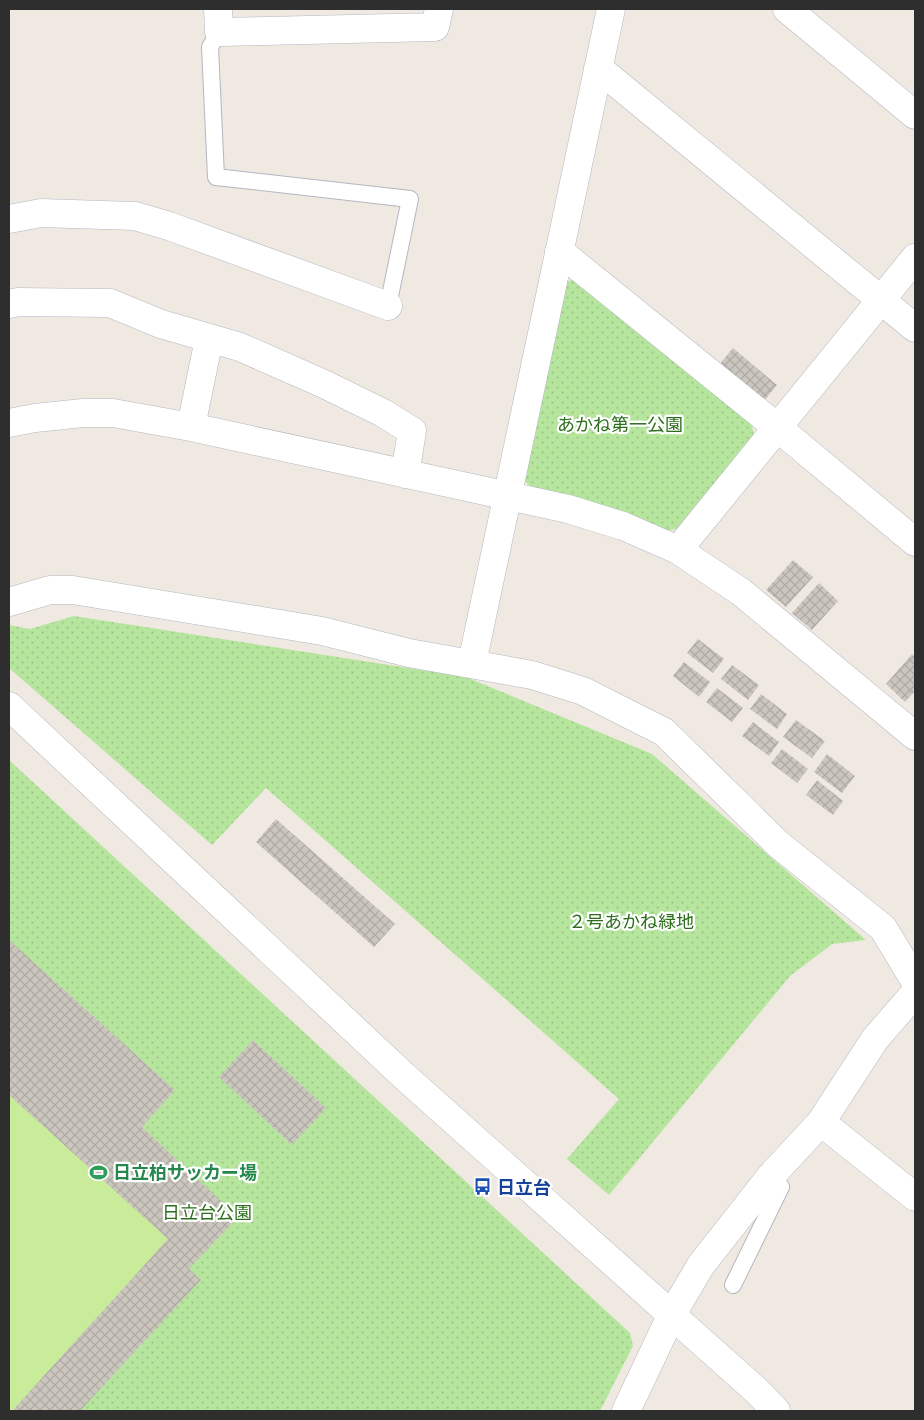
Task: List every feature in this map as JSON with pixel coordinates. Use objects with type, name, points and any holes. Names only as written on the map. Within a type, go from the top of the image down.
[{"type":"street","points":[[218,20],[435,27],[439,9]]},
{"type":"street","points":[[472,663],[611,9]]},
{"type":"street","points":[[787,9],[915,115]]},
{"type":"street","points":[[598,68],[915,328]]},
{"type":"street","points":[[9,219],[41,213],[135,216],[169,226],[388,306]]},
{"type":"street","points":[[559,251],[778,428],[915,542]]},
{"type":"street","points":[[678,550],[915,258]]},
{"type":"street","points":[[9,304],[18,302],[110,303],[161,324],[240,347],[324,384],[383,413],[412,431],[405,474]]},
{"type":"street","points":[[192,427],[209,339]]},
{"type":"street","points":[[9,423],[83,413],[113,413],[192,427],[568,509],[623,526],[678,550],[741,592],[915,736]]},
{"type":"street","points":[[9,602],[50,590],[73,590],[322,631],[410,653],[532,675],[583,691],[664,732],[778,844],[883,928],[915,981]]},
{"type":"street","points":[[9,706],[404,1076],[758,1392],[776,1411]]},
{"type":"street","points":[[626,1411],[671,1316],[701,1265],[771,1176],[821,1122],[875,1039],[915,993]]},
{"type":"street","points":[[821,1122],[915,1197]]},
{"type":"lane","points":[[218,20],[210,47],[216,177],[410,199],[388,306]]},
{"type":"lane","points":[[734,1285],[781,1187],[771,1176]]},
{"type":"green space","name":"あかね第一公園","points":[[576,279],[752,425],[754,437],[676,529],[665,531],[602,506],[530,486],[522,478],[564,282]]},
{"type":"green space","name":"２号あかね緑地","points":[[74,616],[466,677],[652,754],[866,940],[832,944],[790,976],[609,1195],[567,1159],[619,1099],[266,788],[212,845],[9,668],[9,625],[30,629]]},
{"type":"green space","name":"日立台公園","points":[[9,760],[630,1333],[633,1346],[600,1411],[9,1411]]},
{"type":"green space","name":"日立柏サッカー場","points":[[9,940],[175,1090],[142,1127],[238,1217],[189,1268],[201,1280],[80,1411],[9,1411]]},
{"type":"building","points":[[733,348],[777,385],[763,402],[719,365]]},
{"type":"building","points":[[793,560],[813,577],[786,607],[766,590]]},
{"type":"building","points":[[819,583],[838,601],[812,630],[792,613]]},
{"type":"building","points":[[698,639],[724,659],[713,673],[687,653]]},
{"type":"building","points":[[912,654],[915,657],[915,691],[905,702],[886,684]]},
{"type":"building","points":[[684,662],[710,682],[699,697],[673,676]]},
{"type":"building","points":[[732,665],[759,685],[748,700],[721,679]]},
{"type":"building","points":[[717,688],[743,708],[732,722],[706,702]]},
{"type":"building","points":[[761,694],[787,714],[777,729],[750,709]]},
{"type":"building","points":[[796,720],[825,741],[812,758],[783,737]]},
{"type":"building","points":[[753,722],[779,742],[769,756],[742,736]]},
{"type":"building","points":[[782,749],[808,769],[797,783],[771,763]]},
{"type":"building","points":[[827,754],[855,776],[842,793],[814,772]]},
{"type":"building","points":[[817,780],[843,801],[833,815],[806,795]]},
{"type":"building","points":[[276,819],[395,924],[374,947],[256,842]]},
{"type":"building","name":"日立柏サッカー場","points":[[9,940],[175,1090],[142,1127],[238,1217],[189,1269],[201,1280],[80,1411],[12,1411],[168,1239],[9,1095]]},
{"type":"building","points":[[253,1040],[326,1108],[292,1145],[219,1077]]},
{"type":"place","name":"日立柏サッカー場","points":[[99,1172]]},
{"type":"place","name":"日立台","points":[[483,1187]]}]
